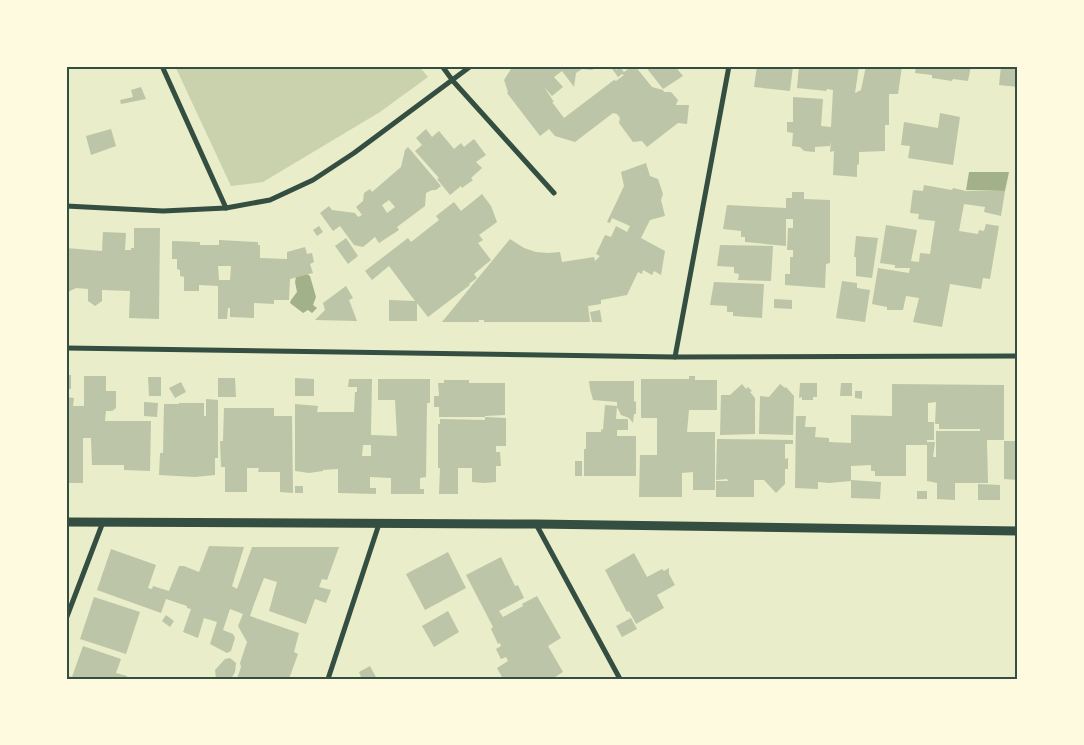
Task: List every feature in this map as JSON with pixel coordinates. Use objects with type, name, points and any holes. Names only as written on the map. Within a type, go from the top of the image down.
[{"type":"street","points":[[162,66],[226,208]]},
{"type":"street","points":[[442,66],[453,81],[554,193]]},
{"type":"street","points":[[66,206],[163,211],[226,208],[270,200],[313,180],[354,153],[471,66]]},
{"type":"street","points":[[675,357],[729,66]]},
{"type":"street","points":[[66,348],[675,357],[1018,356]]},
{"type":"street","points":[[66,522],[536,524],[1018,531]]},
{"type":"street","points":[[66,619],[103,522]]},
{"type":"street","points":[[328,679],[379,524]]},
{"type":"street","points":[[536,524],[620,679]]},
{"type":"shaded area","points":[[175,66],[419,66],[428,77],[380,112],[263,182],[231,186]]},
{"type":"shaded area","points":[[969,172],[1009,172],[1005,191],[966,190]]},
{"type":"shaded area","points":[[307,274],[310,276],[316,297],[313,305],[317,308],[312,313],[308,310],[303,313],[290,303],[297,292],[296,277]]},
{"type":"building","points":[[515,66],[598,66],[592,70],[582,69],[576,73],[574,87],[562,71],[554,77],[563,87],[552,96],[544,87],[564,118],[614,80],[616,81],[624,75],[622,74],[618,77],[610,66],[614,66],[616,70],[620,67],[624,72],[635,66],[652,87],[664,92],[671,92],[678,100],[676,105],[689,105],[687,124],[678,123],[647,147],[642,141],[633,142],[619,123],[620,118],[617,114],[613,113],[575,142],[555,136],[549,129],[540,136],[507,93],[504,80]]},
{"type":"building","points":[[645,66],[675,66],[683,76],[663,89]]},
{"type":"building","points":[[757,66],[793,66],[790,91],[754,87]]},
{"type":"building","points":[[799,66],[859,66],[855,93],[861,90],[866,66],[902,66],[898,94],[889,94],[889,125],[885,125],[885,151],[859,152],[857,177],[833,175],[834,151],[830,152],[831,141],[830,146],[815,147],[815,152],[804,151],[800,147],[792,146],[793,133],[787,132],[787,122],[793,122],[793,97],[823,99],[821,126],[831,127],[833,90],[797,88]]},
{"type":"building","points":[[916,66],[971,66],[968,81],[953,79],[952,81],[932,78],[932,75],[915,73]]},
{"type":"building","points":[[1001,66],[1018,66],[1018,87],[999,85]]},
{"type":"building","points":[[141,87],[146,99],[121,104],[120,100],[133,97],[131,90]]},
{"type":"building","points":[[940,113],[960,117],[953,165],[908,158],[910,146],[901,145],[904,122],[938,128]]},
{"type":"building","points":[[111,129],[116,146],[91,155],[86,136]]},
{"type":"building","points":[[426,129],[432,137],[439,131],[454,149],[461,143],[464,147],[474,139],[486,155],[476,162],[482,168],[471,178],[473,180],[462,188],[461,186],[450,195],[437,179],[439,178],[415,151],[422,145],[416,138]]},
{"type":"building","points":[[408,147],[441,186],[436,190],[426,193],[425,206],[397,227],[399,230],[379,243],[375,237],[363,247],[354,245],[340,226],[333,231],[320,213],[329,206],[332,210],[355,213],[358,217],[362,215],[356,207],[363,201],[364,193],[370,189],[372,192],[401,167],[405,150]],"holes":[[[389,200],[395,207],[387,213],[382,205]]]},
{"type":"building","points":[[646,163],[650,176],[658,179],[663,194],[661,200],[665,216],[650,220],[641,238],[665,251],[661,275],[654,271],[652,275],[643,270],[642,274],[638,272],[627,295],[601,300],[601,304],[588,306],[590,322],[484,322],[484,320],[479,320],[479,322],[442,322],[510,239],[524,248],[536,252],[560,252],[562,262],[594,257],[595,261],[600,256],[596,254],[605,235],[611,237],[616,226],[627,232],[630,226],[612,218],[610,223],[607,222],[624,186],[621,172]]},
{"type":"building","points":[[924,185],[952,190],[953,188],[966,191],[1005,191],[1001,216],[984,212],[985,207],[964,204],[959,231],[978,234],[979,230],[984,231],[986,224],[999,226],[990,279],[983,278],[981,289],[950,284],[942,327],[913,322],[919,298],[906,296],[903,310],[887,310],[887,307],[872,304],[878,268],[909,273],[910,268],[895,268],[895,265],[880,263],[886,225],[917,230],[911,261],[919,262],[920,253],[930,254],[935,221],[918,219],[919,214],[910,213],[913,190],[923,191]]},
{"type":"building","points":[[792,192],[804,192],[804,199],[830,200],[830,263],[826,264],[825,288],[785,285],[785,274],[790,274],[790,257],[793,257],[793,250],[787,250],[788,228],[793,228],[793,219],[786,219],[786,246],[745,242],[745,237],[741,237],[741,231],[723,229],[727,205],[786,208],[786,198],[792,198]]},
{"type":"building","points":[[482,194],[491,206],[497,222],[479,235],[483,240],[478,243],[491,260],[474,274],[477,278],[470,285],[428,317],[417,303],[417,321],[389,321],[389,300],[415,301],[389,266],[372,280],[365,271],[408,238],[411,242],[439,220],[436,216],[454,202],[461,211]]},
{"type":"building","points":[[319,226],[323,232],[317,236],[313,230]]},
{"type":"building","points":[[134,228],[160,228],[159,319],[129,318],[130,291],[102,290],[102,301],[95,306],[88,301],[88,289],[76,288],[66,293],[66,248],[102,251],[103,232],[126,233],[125,250],[131,250],[131,248],[134,248]]},
{"type":"building","points":[[856,236],[878,238],[872,278],[856,276],[856,257],[854,257]]},
{"type":"building","points":[[346,238],[358,256],[348,264],[335,246]]},
{"type":"building","points":[[219,240],[258,242],[258,245],[260,245],[260,258],[287,259],[287,252],[305,247],[307,254],[312,253],[314,262],[310,264],[313,273],[290,279],[289,300],[274,300],[274,304],[254,303],[254,318],[230,317],[230,308],[228,308],[227,319],[218,319],[218,286],[199,285],[199,291],[184,291],[184,277],[180,276],[180,270],[177,269],[177,259],[172,259],[172,241],[200,242],[200,245],[219,245]],"holes":[[[218,266],[231,266],[230,280],[219,280]]]},
{"type":"building","points":[[720,245],[773,246],[771,281],[738,280],[739,274],[734,273],[734,267],[717,266]]},
{"type":"building","points":[[842,281],[857,283],[857,288],[870,290],[865,322],[836,318]]},
{"type":"building","points":[[714,282],[764,284],[762,318],[733,316],[733,312],[727,312],[727,306],[710,305]]},
{"type":"building","points":[[346,286],[353,298],[349,300],[357,321],[315,320],[325,310],[323,303]]},
{"type":"building","points":[[774,299],[792,300],[792,309],[774,308]]},
{"type":"building","points":[[600,310],[602,322],[592,322],[590,312]]},
{"type":"building","points":[[66,375],[71,375],[71,389],[66,389]]},
{"type":"building","points":[[84,376],[106,376],[106,391],[116,391],[116,408],[112,411],[106,411],[105,421],[151,421],[150,471],[124,470],[124,465],[92,465],[91,438],[83,438],[83,483],[69,483],[69,481],[66,481],[66,397],[74,398],[73,406],[84,406]]},
{"type":"building","points":[[689,376],[695,376],[695,380],[717,380],[717,410],[689,410],[687,432],[715,432],[715,490],[693,490],[693,472],[682,473],[682,497],[639,497],[640,455],[657,455],[657,418],[641,418],[641,379],[689,379]]},
{"type":"building","points":[[148,377],[161,377],[161,396],[149,396]]},
{"type":"building","points":[[218,378],[235,378],[236,397],[218,397]]},
{"type":"building","points":[[295,378],[314,379],[314,396],[295,396]]},
{"type":"building","points":[[349,379],[372,379],[371,435],[397,436],[395,400],[378,400],[378,379],[430,379],[430,403],[427,403],[426,477],[420,478],[420,489],[424,489],[424,494],[391,494],[391,478],[370,477],[370,488],[376,488],[376,494],[338,493],[338,469],[309,473],[295,471],[295,404],[318,406],[317,412],[354,412],[357,387],[348,387]],"holes":[[[363,445],[371,445],[371,456],[362,456]]]},
{"type":"building","points":[[444,380],[469,380],[469,383],[505,383],[505,415],[439,417],[439,407],[434,407],[434,396],[439,396],[438,383],[444,383]]},
{"type":"building","points":[[589,381],[634,381],[636,414],[634,414],[633,423],[629,418],[621,415],[617,402],[593,400]]},
{"type":"building","points":[[181,382],[186,392],[175,398],[169,388]]},
{"type":"building","points":[[800,383],[817,383],[817,397],[813,397],[813,400],[802,400],[802,397],[799,398]]},
{"type":"building","points":[[841,383],[852,383],[852,396],[840,396]]},
{"type":"building","points":[[742,384],[746,389],[748,387],[752,391],[750,392],[755,398],[755,434],[720,435],[721,395],[730,395]]},
{"type":"building","points":[[780,384],[786,387],[794,396],[793,435],[759,434],[760,396],[769,397]]},
{"type":"building","points":[[892,384],[1004,385],[1004,440],[987,440],[988,483],[955,483],[955,500],[937,499],[937,483],[927,481],[927,445],[906,445],[906,476],[875,476],[875,471],[871,471],[871,465],[851,466],[851,480],[881,482],[880,499],[851,498],[851,481],[818,482],[818,489],[795,488],[796,416],[806,416],[805,427],[816,427],[815,437],[829,438],[829,442],[851,443],[851,415],[892,416]],"holes":[[[936,402],[935,424],[939,424],[939,429],[980,429],[980,431],[936,431],[936,457],[933,457],[935,442],[927,442],[927,440],[934,440],[934,422],[928,422],[928,403]]]},
{"type":"building","points":[[855,391],[862,391],[862,399],[855,398]]},
{"type":"building","points":[[206,399],[218,400],[218,458],[215,458],[215,475],[195,477],[159,475],[160,453],[163,453],[164,404],[204,403],[204,416],[206,416]]},
{"type":"building","points":[[144,402],[158,403],[157,417],[144,416]]},
{"type":"building","points":[[605,405],[617,406],[616,419],[628,419],[628,430],[617,430],[617,436],[636,436],[636,476],[584,476],[586,432],[601,432],[601,429],[603,430]]},
{"type":"building","points":[[224,408],[274,408],[274,416],[292,416],[293,493],[280,492],[280,472],[258,472],[259,468],[247,468],[247,492],[225,492],[225,467],[221,467],[220,441],[223,441]]},
{"type":"building","points":[[485,417],[506,418],[506,446],[496,446],[496,452],[500,452],[501,466],[496,466],[496,482],[472,482],[472,468],[458,468],[458,494],[439,494],[438,424],[440,424],[440,419],[485,420]]},
{"type":"building","points":[[1015,434],[1018,434],[1018,480],[1004,479],[1004,441],[1015,441]]},
{"type":"building","points":[[717,439],[793,440],[793,444],[785,444],[785,459],[788,458],[788,469],[785,469],[785,484],[776,493],[764,480],[754,480],[754,497],[716,497],[716,481],[728,481],[727,479],[716,480]]},
{"type":"building","points":[[575,461],[582,461],[582,476],[575,476]]},
{"type":"building","points":[[978,484],[1000,485],[1000,500],[978,500]]},
{"type":"building","points":[[295,486],[303,486],[303,493],[295,493]]},
{"type":"building","points":[[917,491],[927,491],[927,499],[917,499]]},
{"type":"building","points":[[209,546],[244,547],[232,586],[237,589],[252,547],[339,547],[327,580],[322,579],[319,587],[331,590],[326,603],[315,599],[306,624],[269,611],[277,582],[264,578],[254,604],[250,616],[299,633],[294,652],[298,654],[289,679],[237,679],[247,642],[238,626],[243,614],[230,609],[223,630],[233,634],[235,638],[231,651],[227,653],[210,644],[217,622],[204,618],[198,638],[183,632],[191,609],[187,608],[187,606],[166,599],[161,613],[97,590],[111,549],[156,565],[148,588],[152,589],[153,586],[169,591],[179,566],[199,572]]},
{"type":"building","points":[[448,552],[466,588],[425,610],[406,574]]},
{"type":"building","points":[[634,553],[647,577],[662,569],[664,571],[669,568],[669,574],[675,585],[657,595],[664,608],[636,624],[629,611],[627,612],[605,570]]},
{"type":"building","points":[[501,557],[515,586],[518,585],[524,598],[499,611],[503,617],[537,596],[561,638],[548,646],[563,672],[552,679],[503,679],[497,668],[508,661],[506,657],[501,659],[496,649],[501,646],[500,643],[498,644],[491,629],[493,627],[466,575]]},
{"type":"building","points":[[94,597],[140,612],[126,654],[80,639]]},
{"type":"building","points":[[448,611],[459,632],[434,647],[422,626]]},
{"type":"building","points":[[166,615],[174,621],[170,627],[162,621]]},
{"type":"building","points":[[631,618],[637,629],[622,637],[616,626]]},
{"type":"building","points":[[83,646],[121,659],[116,673],[127,676],[127,679],[66,679],[66,675],[72,677]]},
{"type":"building","points":[[230,658],[236,663],[235,672],[231,679],[216,679],[215,670],[225,659]]},
{"type":"building","points":[[370,666],[377,679],[362,679],[359,672]]}]
